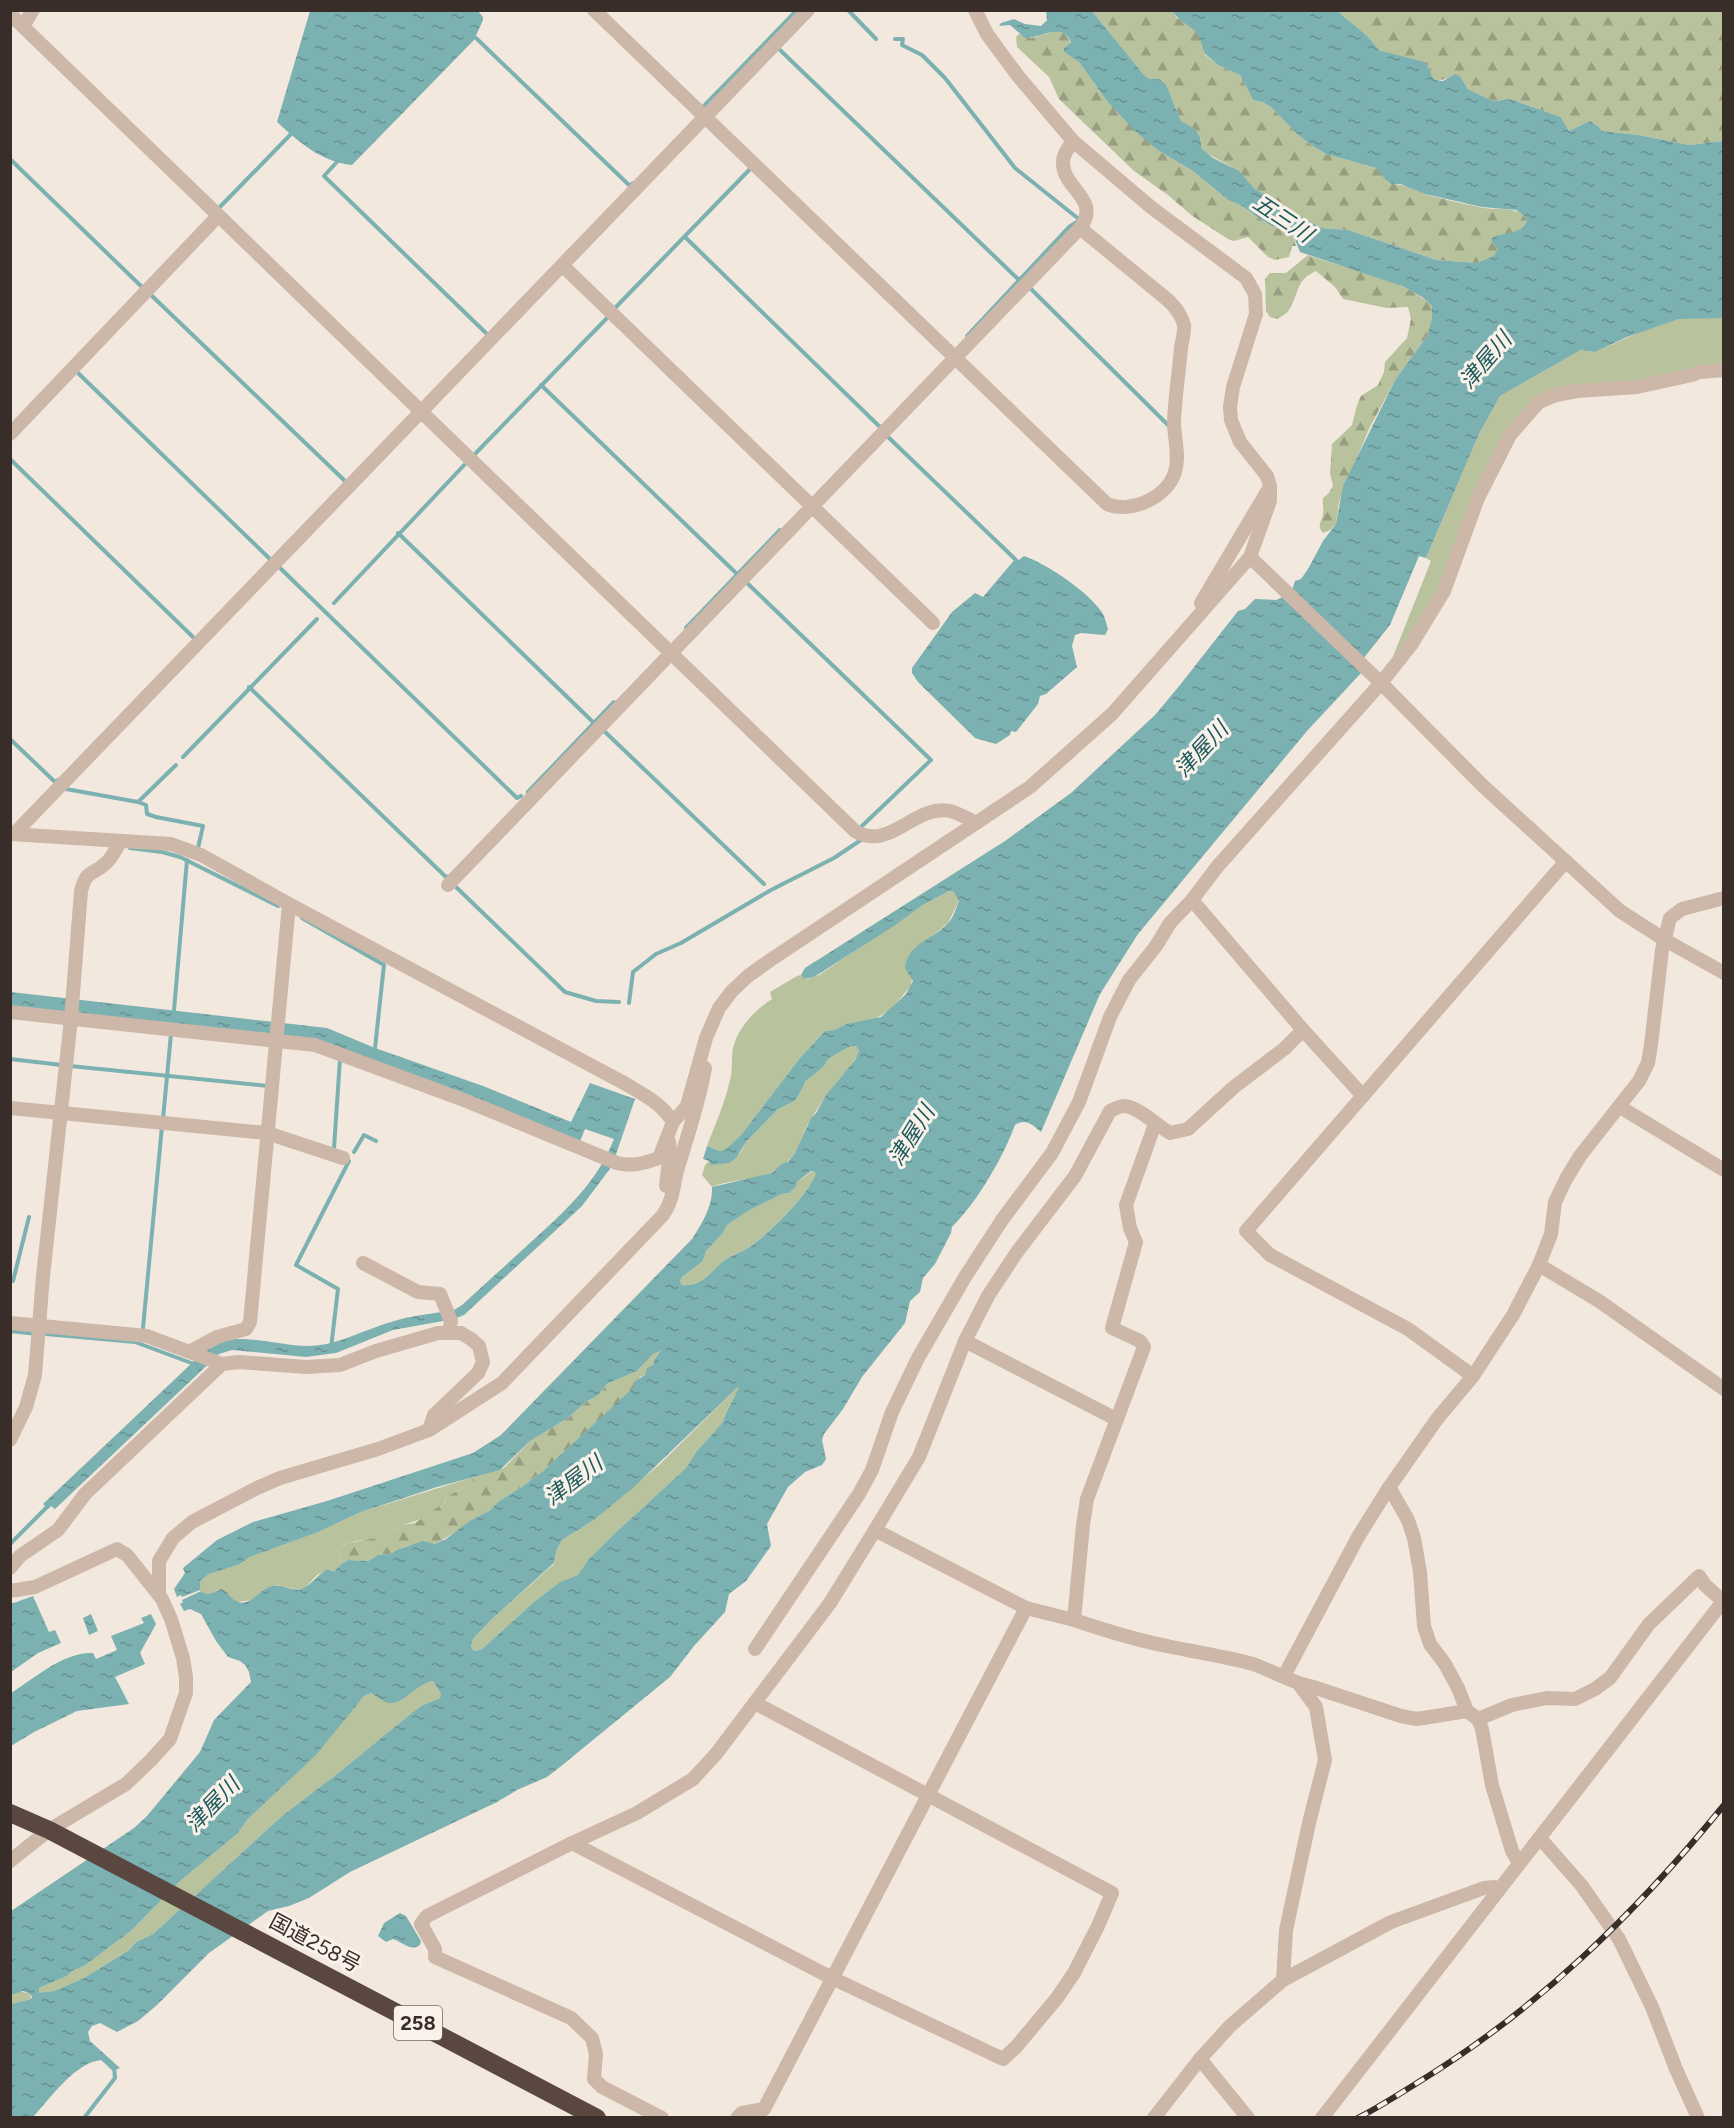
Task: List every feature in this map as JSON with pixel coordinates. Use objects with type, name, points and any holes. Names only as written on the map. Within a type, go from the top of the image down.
[{"type":"highway","name":"国道258号","points":[[10,1813],[49,1830],[286,1953],[597,2118]]},
{"type":"street","points":[[22,26],[33,10]]},
{"type":"street","points":[[594,10],[1107,504],[1124,507],[1151,500],[1160,493],[1175,473],[1177,459],[1174,422],[1184,325],[1175,307],[1169,301],[1080,228]]},
{"type":"street","points":[[12,834],[808,10]]},
{"type":"street","points":[[10,1012],[315,1045],[479,1106],[617,1163],[626,1165],[643,1163],[659,1158],[673,1122],[687,1106],[706,1038],[718,1008],[732,991],[748,976],[1030,787],[1112,714],[1152,668],[1254,561],[1270,501],[1270,486],[1267,476],[1240,442],[1231,420],[1230,407],[1233,387],[1256,314],[1255,294],[1251,285],[1240,274],[1152,208],[1073,141],[1017,76],[987,34],[975,10]]},
{"type":"street","points":[[10,14],[855,831],[862,835],[876,837],[890,834],[924,813],[950,811],[976,823]]},
{"type":"street","points":[[448,885],[1080,228],[1087,219],[1087,208],[1067,176],[1062,163],[1073,141]]},
{"type":"street","points":[[10,434],[218,216]]},
{"type":"street","points":[[563,266],[933,623]]},
{"type":"street","points":[[755,1649],[872,1470],[892,1412],[918,1358],[965,1277],[1002,1220],[1052,1153],[1079,1102],[1110,1017],[1129,980],[1156,946],[1170,923],[1192,900],[1217,867],[1412,645],[1444,591],[1478,498],[1510,435],[1539,402],[1556,395],[1576,391],[1637,387],[1701,372],[1724,370]]},
{"type":"street","points":[[1152,668],[1203,600],[1270,486]]},
{"type":"street","points":[[1254,561],[1381,683],[1482,785],[1620,911],[1665,940],[1724,973]]},
{"type":"street","points":[[12,834],[171,844],[201,855],[624,1083],[657,1104],[668,1113],[673,1122]]},
{"type":"street","points":[[10,1440],[27,1407],[35,1375],[83,882],[91,871],[106,864],[120,842]]},
{"type":"street","points":[[1473,1376],[1408,1329],[1270,1255],[1246,1231],[1566,861]]},
{"type":"street","points":[[1284,1676],[1358,1537],[1388,1489],[1437,1419],[1473,1376],[1513,1316],[1539,1265],[1551,1234],[1555,1202],[1566,1179],[1580,1156],[1639,1081],[1648,1063],[1662,950],[1670,918],[1682,909],[1724,898]]},
{"type":"street","points":[[1192,900],[1364,1096]]},
{"type":"street","points":[[196,1353],[217,1337],[246,1329],[250,1322],[289,904]]},
{"type":"street","points":[[662,2118],[602,2087],[594,2079],[596,2054],[592,2038],[571,2018],[435,1957],[435,1949],[421,1924],[427,1916],[637,1813],[693,1779],[716,1754],[830,1603],[919,1457],[965,1341],[994,1287],[1017,1252],[1075,1176],[1110,1111],[1124,1106],[1138,1110],[1170,1133],[1188,1129],[1234,1087],[1284,1049],[1304,1030]]},
{"type":"street","points":[[159,1594],[159,1561],[173,1538],[192,1522],[280,1478],[378,1449],[429,1430],[502,1383],[663,1215],[670,1204],[676,1175],[702,1087],[706,1063],[706,1038]]},
{"type":"street","points":[[1620,1107],[1724,1170]]},
{"type":"street","points":[[10,1108],[267,1133],[343,1158]]},
{"type":"street","points":[[1074,1620],[1087,1499],[1144,1347],[1140,1341],[1112,1328],[1136,1242],[1130,1228],[1126,1205],[1155,1124]]},
{"type":"street","points":[[663,1215],[670,1151],[668,1137]]},
{"type":"street","points":[[363,1263],[418,1292],[440,1294],[449,1321],[461,1334],[479,1346],[483,1362],[478,1373],[434,1415],[429,1430]]},
{"type":"street","points":[[1539,1265],[1599,1302],[1724,1389]]},
{"type":"street","points":[[10,1323],[147,1336],[218,1363],[239,1362],[306,1367],[340,1365],[376,1351],[438,1333],[449,1321]]},
{"type":"street","points":[[965,1341],[1116,1419]]},
{"type":"street","points":[[10,1568],[20,1556],[58,1530],[85,1494],[218,1363]]},
{"type":"street","points":[[1388,1489],[1408,1520],[1414,1538],[1420,1572],[1424,1626],[1430,1644],[1445,1664],[1482,1729],[1492,1785],[1512,1851],[1519,1863]]},
{"type":"street","points":[[875,1530],[1026,1608],[1155,1643],[1244,1662],[1284,1676],[1299,1684],[1417,1719],[1473,1715],[1547,1698],[1575,1699],[1610,1678],[1649,1624],[1699,1576],[1704,1585],[1723,1601],[1322,2118]]},
{"type":"street","points":[[10,1591],[35,1587],[117,1549],[127,1555],[159,1594],[171,1619],[186,1677],[186,1693],[170,1739],[151,1760],[126,1784],[49,1830],[10,1861]]},
{"type":"street","points":[[737,2118],[742,2113],[764,2109],[1026,1608]]},
{"type":"street","points":[[1283,1980],[1286,1930],[1325,1760],[1316,1707],[1299,1684]]},
{"type":"street","points":[[572,1844],[832,1978],[1003,2059],[1057,1998],[1074,1973],[1112,1893],[928,1793],[755,1703]]},
{"type":"street","points":[[1540,1838],[1582,1886],[1619,1939],[1652,2007],[1698,2118]]},
{"type":"street","points":[[1154,2118],[1200,2059],[1230,2026],[1283,1980],[1391,1922],[1485,1888],[1499,1889]]},
{"type":"street","points":[[1200,2059],[1248,2118]]},
{"type":"green space","points":[[1092,11],[1172,11],[1177,18],[1191,26],[1201,37],[1204,54],[1218,65],[1240,75],[1253,100],[1271,107],[1298,135],[1326,154],[1376,168],[1392,184],[1484,208],[1519,212],[1527,220],[1517,231],[1491,240],[1498,250],[1493,256],[1477,263],[1437,260],[1348,230],[1321,228],[1255,189],[1230,166],[1206,153],[1202,149],[1200,137],[1195,130],[1181,121],[1166,84],[1159,79],[1150,79],[1144,75]]},
{"type":"green space","points":[[1338,11],[1723,11],[1723,141],[1690,145],[1602,131],[1590,121],[1569,131],[1561,117],[1510,99],[1493,101],[1468,89],[1460,76],[1435,80],[1430,76],[1429,66],[1378,50],[1370,39]]},
{"type":"green space","points":[[1056,31],[1064,33],[1070,41],[1071,44],[1064,52],[1079,62],[1107,101],[1159,151],[1193,171],[1228,200],[1240,205],[1270,225],[1293,235],[1296,246],[1292,246],[1289,257],[1275,260],[1268,257],[1248,237],[1234,241],[1228,239],[1191,215],[1134,171],[1059,99],[1049,77],[1017,47],[1016,37],[1019,34],[1031,38]]},
{"type":"green space","points":[[1308,255],[1390,281],[1420,296],[1432,306],[1432,318],[1427,336],[1395,380],[1369,429],[1339,502],[1336,524],[1323,533],[1320,526],[1323,498],[1333,486],[1330,473],[1332,444],[1352,425],[1361,396],[1378,385],[1384,372],[1385,362],[1407,338],[1411,319],[1408,307],[1387,308],[1343,299],[1335,287],[1316,271],[1301,283],[1288,311],[1277,319],[1270,317],[1266,311],[1265,279],[1270,273],[1286,273]]},
{"type":"green space","points":[[1723,318],[1723,363],[1635,381],[1526,409],[1441,586],[1412,639],[1392,659],[1431,561],[1426,558],[1479,434],[1500,396],[1581,350],[1595,352],[1642,331],[1679,319]]},
{"type":"green space","points":[[949,891],[956,893],[959,901],[948,923],[931,937],[912,977],[911,986],[890,1010],[875,1019],[846,1024],[834,1030],[825,1031],[800,1058],[741,1135],[726,1149],[720,1151],[707,1146],[728,1089],[736,1040],[748,1020],[772,999],[770,992],[797,976],[801,975],[804,979],[808,979],[819,975],[921,906]]},
{"type":"green space","points":[[851,1046],[856,1046],[859,1051],[857,1056],[819,1106],[793,1156],[775,1171],[764,1176],[712,1187],[702,1175],[705,1165],[709,1161],[740,1153],[746,1142],[777,1110],[796,1100],[806,1081],[823,1067],[829,1058]]},
{"type":"green space","points":[[814,1170],[817,1174],[805,1193],[764,1235],[746,1249],[724,1261],[699,1282],[682,1285],[680,1281],[682,1277],[703,1261],[706,1251],[723,1233],[727,1225],[748,1211],[782,1194],[789,1193],[796,1187],[797,1182]]},
{"type":"green space","points":[[660,1350],[653,1365],[645,1375],[640,1377],[635,1387],[543,1471],[499,1501],[489,1511],[435,1544],[423,1542],[390,1554],[378,1555],[368,1561],[350,1560],[341,1564],[338,1549],[348,1543],[382,1537],[402,1525],[415,1523],[445,1502],[447,1496],[458,1491],[477,1476],[504,1468],[530,1441],[568,1418],[587,1401],[597,1396],[607,1384],[637,1371]]},
{"type":"green space","points":[[740,1387],[723,1422],[696,1452],[686,1468],[613,1535],[588,1560],[578,1575],[560,1582],[535,1601],[482,1649],[475,1651],[472,1649],[474,1638],[492,1619],[554,1564],[557,1549],[562,1540],[594,1520],[659,1465]]},
{"type":"green space","points":[[477,1476],[458,1491],[447,1496],[435,1512],[400,1526],[382,1537],[356,1541],[338,1549],[341,1564],[334,1573],[329,1569],[317,1575],[304,1589],[271,1586],[253,1600],[237,1602],[218,1590],[203,1594],[200,1590],[200,1581],[209,1574],[238,1565],[250,1557],[316,1533],[361,1512]]},
{"type":"green space","points":[[433,1681],[441,1694],[440,1698],[413,1712],[282,1816],[153,1934],[136,1942],[129,1950],[84,1978],[54,1991],[39,1994],[39,1988],[84,1966],[131,1931],[179,1882],[237,1834],[248,1819],[287,1782],[364,1696],[371,1693],[398,1701],[426,1682]]},
{"type":"green space","points":[[19,1991],[30,1994],[31,1999],[11,2004],[11,1995]]},
{"type":"water","points":[[477,10],[483,20],[474,40],[352,165],[320,155],[302,144],[277,122],[310,11]]},
{"type":"water","points":[[1046,11],[1092,11],[1144,75],[1150,79],[1159,79],[1166,84],[1181,121],[1195,129],[1200,137],[1202,149],[1213,158],[1239,171],[1255,189],[1321,228],[1348,230],[1437,260],[1477,263],[1493,256],[1498,250],[1491,240],[1493,237],[1517,231],[1527,220],[1516,210],[1482,207],[1425,194],[1400,184],[1392,184],[1376,168],[1326,154],[1298,135],[1271,107],[1253,100],[1240,75],[1218,65],[1204,53],[1199,36],[1172,11],[1338,11],[1370,39],[1378,50],[1425,62],[1435,80],[1443,81],[1455,74],[1460,76],[1468,89],[1493,101],[1510,99],[1561,117],[1569,131],[1590,121],[1602,131],[1690,145],[1723,141],[1723,318],[1679,319],[1627,337],[1595,352],[1581,350],[1500,396],[1479,434],[1426,558],[1419,556],[1390,625],[1363,659],[1362,672],[1307,731],[1138,934],[1100,994],[1041,1132],[1026,1122],[1015,1125],[988,1179],[971,1205],[952,1227],[935,1264],[923,1278],[920,1292],[910,1301],[905,1323],[862,1377],[843,1409],[824,1434],[822,1440],[826,1459],[822,1465],[805,1472],[788,1487],[767,1524],[771,1546],[746,1581],[729,1594],[725,1612],[670,1677],[547,1777],[350,1872],[309,1898],[268,1911],[209,1953],[138,2021],[117,2032],[100,2023],[92,2026],[88,2032],[90,2041],[120,2068],[113,2071],[101,2060],[91,2063],[63,2083],[33,2117],[11,2117],[11,2004],[32,1997],[23,1991],[11,1995],[11,1911],[134,1828],[147,1816],[200,1752],[214,1720],[251,1682],[245,1665],[228,1657],[201,1614],[190,1609],[184,1611],[180,1604],[182,1600],[201,1591],[209,1594],[222,1589],[241,1603],[250,1601],[265,1589],[273,1586],[302,1589],[328,1569],[334,1572],[341,1564],[349,1560],[368,1561],[378,1555],[390,1554],[423,1541],[435,1544],[446,1539],[543,1471],[634,1387],[635,1381],[645,1375],[647,1368],[653,1365],[660,1351],[653,1354],[637,1371],[607,1384],[597,1396],[587,1401],[568,1418],[530,1441],[500,1470],[437,1487],[361,1512],[316,1533],[250,1557],[238,1565],[209,1574],[200,1581],[200,1590],[177,1597],[174,1589],[185,1573],[183,1568],[217,1540],[253,1522],[327,1501],[473,1453],[501,1435],[692,1239],[709,1208],[712,1187],[772,1173],[783,1163],[788,1162],[826,1095],[855,1060],[859,1051],[856,1046],[851,1046],[829,1058],[823,1067],[806,1081],[796,1100],[777,1110],[746,1142],[736,1158],[729,1163],[711,1165],[709,1161],[703,1159],[707,1146],[720,1151],[726,1149],[741,1135],[800,1058],[825,1031],[881,1017],[906,994],[913,981],[905,968],[907,959],[916,947],[949,922],[959,901],[954,892],[949,891],[921,906],[814,977],[804,979],[801,975],[805,968],[1005,841],[1071,793],[1155,715],[1238,611],[1245,609],[1255,599],[1276,600],[1291,593],[1295,581],[1301,579],[1323,541],[1336,524],[1343,486],[1395,380],[1427,336],[1432,318],[1432,306],[1422,297],[1402,286],[1300,252],[1293,235],[1270,225],[1240,205],[1228,200],[1193,171],[1159,151],[1135,131],[1107,101],[1079,62],[1064,52],[1064,48],[1071,43],[1068,36],[1051,32],[1025,38],[1010,25],[999,26],[1001,23],[1014,19],[1025,24],[1041,26],[1047,20]],"holes":[[[811,1171],[816,1174],[805,1193],[764,1235],[746,1249],[724,1261],[699,1282],[682,1285],[680,1281],[682,1277],[703,1261],[706,1251],[723,1233],[727,1225],[748,1211],[782,1194],[789,1193],[796,1187],[797,1182]],[[739,1387],[723,1422],[696,1452],[686,1468],[613,1535],[588,1560],[578,1575],[560,1582],[535,1601],[482,1649],[475,1651],[472,1649],[474,1638],[492,1619],[554,1563],[562,1540],[594,1520],[634,1487]],[[433,1681],[441,1694],[440,1698],[413,1712],[282,1816],[153,1934],[136,1942],[129,1950],[84,1978],[54,1991],[39,1993],[39,1988],[84,1966],[131,1931],[179,1882],[237,1834],[248,1819],[315,1756],[364,1696],[371,1693],[389,1703],[395,1702]]]},
{"type":"water","points":[[1024,556],[1055,572],[1077,587],[1095,603],[1108,629],[1105,635],[1081,633],[1075,635],[1072,646],[1077,667],[1046,694],[1040,696],[1038,704],[1016,732],[1011,731],[1010,735],[996,744],[975,738],[918,682],[912,673],[912,668],[952,612],[975,593],[983,597],[1016,558],[1019,560]]},
{"type":"water","points":[[11,992],[327,1028],[375,1048],[483,1086],[571,1122],[590,1083],[635,1099],[612,1166],[582,1206],[464,1315],[454,1319],[393,1330],[336,1353],[306,1357],[232,1350],[219,1354],[55,1509],[51,1506],[48,1509],[43,1504],[211,1345],[221,1341],[245,1339],[307,1346],[318,1345],[339,1341],[381,1325],[414,1316],[454,1310],[462,1305],[578,1196],[607,1155],[614,1139],[585,1129],[579,1144],[351,1054],[11,1009]]},
{"type":"water","points":[[33,1596],[49,1632],[55,1630],[61,1643],[38,1653],[11,1672],[11,1604]]},
{"type":"water","points":[[91,1614],[98,1631],[89,1635],[83,1618]]},
{"type":"water","points":[[151,1614],[156,1624],[140,1653],[145,1664],[115,1677],[129,1704],[77,1711],[11,1746],[11,1693],[60,1661],[93,1653],[96,1659],[117,1650],[111,1636],[144,1623],[141,1618]]},
{"type":"water","points":[[400,1913],[406,1916],[421,1941],[417,1947],[410,1947],[393,1939],[386,1942],[378,1936],[384,1923]]},
{"type":"waterway","points":[[703,107],[797,10]]},
{"type":"waterway","points":[[848,10],[876,39]]},
{"type":"waterway","points":[[476,38],[630,186],[633,183]]},
{"type":"waterway","points":[[895,39],[903,39],[902,45],[922,55],[945,78],[1015,168],[1080,220],[1069,227],[967,336]]},
{"type":"waterway","points":[[780,50],[1019,280]]},
{"type":"waterway","points":[[218,209],[291,134]]},
{"type":"waterway","points":[[10,159],[143,288]]},
{"type":"waterway","points":[[336,163],[324,176],[487,334]]},
{"type":"waterway","points":[[615,308],[752,167]]},
{"type":"waterway","points":[[685,237],[881,428]]},
{"type":"waterway","points":[[1028,286],[1168,425]]},
{"type":"waterway","points":[[150,294],[345,481]]},
{"type":"waterway","points":[[473,456],[607,318]]},
{"type":"waterway","points":[[77,372],[273,562]]},
{"type":"waterway","points":[[541,385],[737,574]]},
{"type":"waterway","points":[[886,435],[1015,559]]},
{"type":"waterway","points":[[10,459],[194,638]]},
{"type":"waterway","points":[[334,603],[467,462]]},
{"type":"waterway","points":[[686,628],[780,530]]},
{"type":"waterway","points":[[398,533],[594,723]]},
{"type":"waterway","points":[[279,567],[517,798],[521,796]]},
{"type":"waterway","points":[[745,581],[931,760],[862,826]]},
{"type":"waterway","points":[[183,757],[317,619]]},
{"type":"waterway","points":[[249,687],[446,877],[451,876]]},
{"type":"waterway","points":[[528,792],[614,702]]},
{"type":"waterway","points":[[602,729],[764,884]]},
{"type":"waterway","points":[[10,739],[55,782],[58,780]]},
{"type":"waterway","points":[[138,802],[176,765]]},
{"type":"waterway","points":[[66,789],[138,802],[146,805],[147,814],[203,826],[198,848]]},
{"type":"waterway","points":[[629,1003],[633,972],[656,954],[681,943],[771,890],[834,858],[861,840]]},
{"type":"waterway","points":[[130,848],[180,857],[278,906]]},
{"type":"waterway","points":[[174,1010],[187,860]]},
{"type":"waterway","points":[[456,887],[565,992],[596,1001],[619,1002]]},
{"type":"waterway","points":[[302,918],[384,965],[375,1048]]},
{"type":"waterway","points":[[163,1119],[171,1034]]},
{"type":"waterway","points":[[10,1059],[62,1065]]},
{"type":"waterway","points":[[334,1148],[340,1059]]},
{"type":"waterway","points":[[70,1066],[268,1086]]},
{"type":"waterway","points":[[143,1328],[162,1126]]},
{"type":"waterway","points":[[354,1152],[364,1135],[376,1141]]},
{"type":"waterway","points":[[331,1348],[338,1289],[296,1265],[349,1161]]},
{"type":"waterway","points":[[10,1280],[13,1281],[29,1217]]},
{"type":"waterway","points":[[10,1331],[37,1334]]},
{"type":"waterway","points":[[46,1334],[135,1342],[194,1364]]},
{"type":"waterway","points":[[10,1544],[50,1504]]},
{"type":"waterway","points":[[84,2118],[115,2078],[114,2067]]},
{"type":"railway","points":[[1358,2118],[1461,2055],[1544,1991],[1620,1921],[1656,1884],[1724,1805]]},
{"type":"water label","name":"五三川","points":[[1283,218]]},
{"type":"water label","name":"津屋川","points":[[1485,360]]},
{"type":"water label","name":"津屋川","points":[[1201,749]]},
{"type":"water label","name":"津屋川","points":[[911,1135]]},
{"type":"water label","name":"津屋川","points":[[573,1480]]},
{"type":"water label","name":"津屋川","points":[[212,1804]]}]
